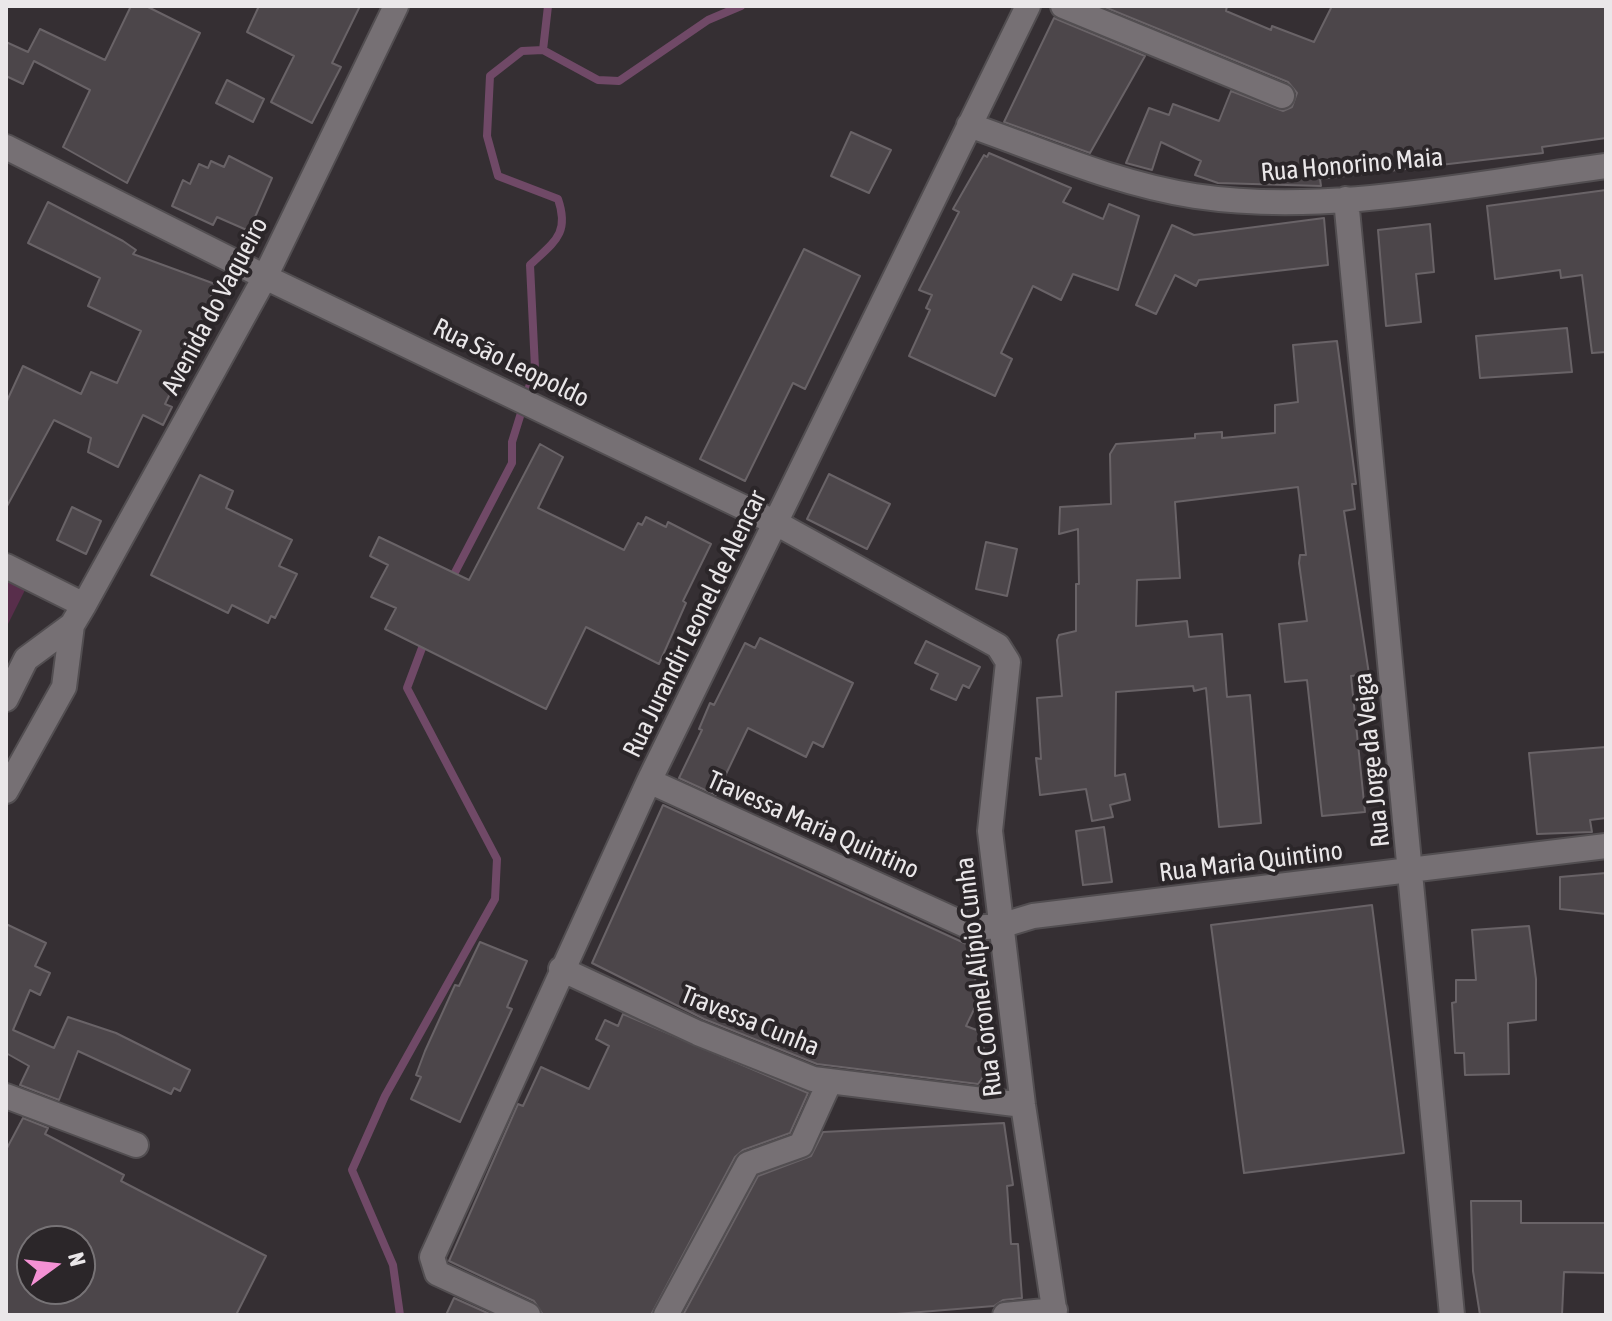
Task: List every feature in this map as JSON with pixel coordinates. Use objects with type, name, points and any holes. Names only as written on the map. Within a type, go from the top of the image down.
[{"type":"street","name":"Avenida do Vaqueiro","points":[[6,791],[64,687],[78,615],[265,277],[396,6]]},
{"type":"street","name":"Rua Jurandir Leonel de Alencar","points":[[528,1315],[437,1273],[432,1257],[649,781],[1028,6]]},
{"type":"street","points":[[1063,6],[1282,96]]},
{"type":"street","name":"Rua Honorino Maia","points":[[969,125],[1112,176],[1193,196],[1260,202],[1346,199],[1606,166]]},
{"type":"street","name":"Rua São Leopoldo","points":[[6,147],[265,277],[776,523],[986,639]]},
{"type":"street","name":"Rua Jorge da Veiga","points":[[1346,199],[1452,1315]]},
{"type":"street","points":[[6,566],[78,615]]},
{"type":"street","name":"Avenida do Vaqueiro","points":[[6,699],[26,659],[78,615]]},
{"type":"street","name":"Rua Coronel Alípio Cunha","points":[[986,639],[998,646],[1008,662],[990,831],[1023,1105],[1055,1312]]},
{"type":"street","name":"Travessa Maria Quintino","points":[[649,781],[972,928],[1000,926]]},
{"type":"street","name":"Rua Maria Quintino","points":[[1000,926],[1033,916],[1606,846]]},
{"type":"street","name":"Travessa Cunha","points":[[561,969],[698,1033],[813,1079],[1023,1105]]},
{"type":"street","points":[[666,1315],[748,1164],[801,1145],[830,1081]]},
{"type":"street","points":[[6,1096],[136,1145]]},
{"type":"street","points":[[1005,1315],[1055,1312]]},
{"type":"shaded area","points":[[6,579],[26,588],[6,628]]},
{"type":"building","points":[[131,6],[146,6],[200,33],[127,183],[63,147],[90,90],[34,61],[23,84],[6,76],[6,42],[28,52],[40,29],[105,60]]},
{"type":"building","points":[[259,6],[360,6],[332,63],[341,67],[312,123],[271,102],[294,56],[247,32]]},
{"type":"building","points":[[1102,6],[1227,6],[1226,11],[1271,30],[1272,26],[1314,42],[1332,6],[1606,6],[1606,138],[1542,147],[1543,153],[1320,179],[1321,186],[1218,183],[1195,175],[1201,161],[1161,142],[1152,170],[1126,163],[1149,108],[1169,115],[1173,104],[1219,121],[1231,91],[1283,111],[1292,107],[1297,93],[1288,82]]},
{"type":"building","points":[[1054,18],[1145,56],[1090,153],[1004,122]]},
{"type":"building","points":[[227,80],[264,99],[253,122],[216,103]]},
{"type":"building","points":[[851,132],[891,150],[869,193],[831,176]]},
{"type":"building","points":[[989,153],[1071,188],[1063,202],[1103,219],[1109,204],[1139,216],[1118,290],[1073,274],[1061,300],[1033,286],[1001,353],[1012,359],[995,396],[909,356],[930,310],[926,308],[932,295],[919,290],[959,212],[953,209],[984,155],[987,157]]},
{"type":"building","points":[[229,156],[272,178],[249,231],[217,217],[213,225],[172,206],[183,180],[190,184],[199,164],[208,168],[211,161],[224,167]]},
{"type":"building","points":[[1606,190],[1606,352],[1592,353],[1582,275],[1561,278],[1560,270],[1495,279],[1487,206]]},
{"type":"building","points":[[48,202],[123,241],[136,250],[133,254],[215,284],[186,369],[183,367],[165,404],[172,407],[163,425],[143,415],[118,467],[88,452],[91,438],[54,420],[6,508],[6,403],[23,366],[81,394],[91,372],[117,383],[141,331],[88,306],[100,278],[28,243]]},
{"type":"building","points":[[1324,218],[1328,265],[1199,280],[1196,286],[1175,275],[1156,314],[1136,305],[1172,225],[1194,235]]},
{"type":"building","points":[[1430,224],[1434,272],[1416,274],[1421,322],[1386,326],[1378,230]]},
{"type":"building","points":[[804,249],[860,276],[805,389],[793,383],[745,481],[700,459]]},
{"type":"building","points":[[1567,328],[1572,372],[1480,378],[1476,336]]},
{"type":"building","points":[[1337,341],[1356,484],[1352,484],[1355,509],[1344,511],[1369,674],[1351,676],[1365,812],[1322,816],[1307,680],[1285,682],[1279,624],[1307,621],[1299,563],[1300,555],[1306,555],[1298,487],[1175,502],[1180,578],[1137,580],[1136,626],[1187,621],[1189,637],[1222,634],[1227,697],[1250,695],[1261,823],[1219,827],[1206,688],[1194,691],[1193,686],[1116,692],[1115,776],[1125,774],[1130,800],[1110,805],[1113,817],[1092,821],[1086,789],[1040,795],[1036,758],[1041,759],[1037,698],[1062,696],[1057,640],[1059,635],[1076,631],[1078,529],[1059,534],[1060,507],[1111,504],[1110,454],[1116,444],[1195,438],[1195,434],[1222,432],[1222,438],[1275,433],[1275,405],[1298,402],[1293,345]]},
{"type":"building","points":[[540,444],[563,457],[538,508],[624,550],[638,523],[642,525],[646,517],[666,527],[668,522],[711,544],[683,601],[686,603],[659,664],[586,627],[546,709],[385,629],[396,608],[371,597],[388,565],[370,556],[379,537],[469,580]]},
{"type":"building","points":[[829,474],[890,504],[867,549],[807,519]]},
{"type":"building","points":[[200,475],[233,491],[226,508],[292,540],[279,566],[297,574],[275,618],[271,616],[268,623],[232,605],[228,613],[151,575]]},
{"type":"building","points":[[72,507],[101,521],[86,554],[57,540]]},
{"type":"building","points":[[986,542],[1017,549],[1007,596],[976,589]]},
{"type":"building","points":[[760,638],[853,683],[823,747],[813,742],[806,757],[748,728],[716,795],[679,778],[702,730],[699,729],[710,703],[714,705],[745,643],[755,648]]},
{"type":"building","points":[[926,641],[980,667],[969,688],[963,685],[956,700],[931,689],[938,674],[915,663]]},
{"type":"building","points":[[1606,747],[1606,818],[1590,820],[1592,832],[1537,834],[1529,753]]},
{"type":"building","points":[[663,805],[973,947],[977,1003],[966,1026],[982,1032],[986,1073],[978,1084],[817,1064],[704,1019],[592,963]]},
{"type":"building","points":[[1104,827],[1112,882],[1083,885],[1076,831]]},
{"type":"building","points":[[1606,873],[1606,914],[1560,909],[1560,877]]},
{"type":"building","points":[[1372,905],[1404,1153],[1244,1173],[1211,925]]},
{"type":"building","points":[[6,924],[46,943],[35,966],[50,973],[40,995],[30,990],[13,1030],[54,1048],[68,1017],[116,1033],[190,1070],[180,1091],[174,1088],[171,1094],[78,1051],[59,1100],[20,1085],[29,1066],[6,1053]]},
{"type":"building","points":[[1529,926],[1536,979],[1536,1020],[1508,1023],[1509,1074],[1465,1075],[1464,1053],[1455,1053],[1452,1003],[1456,1002],[1456,980],[1476,980],[1472,930]]},
{"type":"building","points":[[480,942],[527,961],[507,1007],[512,1009],[460,1122],[411,1099],[421,1077],[416,1075],[425,1051],[455,985],[459,986]]},
{"type":"building","points":[[623,1014],[808,1093],[790,1133],[743,1150],[735,1157],[651,1315],[543,1315],[534,1301],[449,1261],[518,1104],[523,1106],[541,1067],[589,1089],[609,1046],[596,1039],[605,1020],[618,1026]]},
{"type":"building","points":[[23,1118],[48,1128],[45,1134],[124,1175],[121,1181],[266,1256],[236,1315],[6,1315],[6,1150]]},
{"type":"building","points":[[1004,1123],[1013,1185],[1007,1186],[1011,1244],[1018,1244],[1022,1298],[1003,1300],[994,1306],[896,1314],[683,1315],[758,1176],[811,1156],[823,1132]]},
{"type":"building","points":[[1471,1201],[1521,1201],[1521,1223],[1606,1223],[1606,1273],[1564,1272],[1562,1315],[1480,1315],[1473,1271]]},
{"type":"building","points":[[454,1298],[492,1315],[446,1315]]},
{"type":"waterway","points":[[543,50],[548,6]]},
{"type":"waterway","points":[[451,580],[512,463],[512,442],[535,368],[530,265],[558,236],[562,221],[558,199],[498,176],[487,136],[490,76],[522,51],[543,50],[598,80],[619,81],[708,20],[741,6]]},
{"type":"waterway","points":[[400,1315],[393,1265],[352,1170],[385,1096],[495,899],[497,859],[407,688],[425,640]]}]
